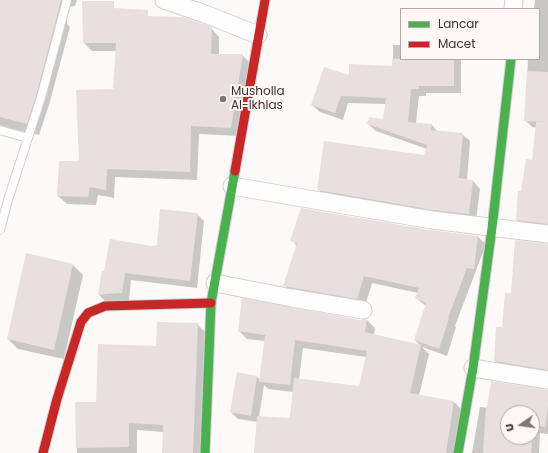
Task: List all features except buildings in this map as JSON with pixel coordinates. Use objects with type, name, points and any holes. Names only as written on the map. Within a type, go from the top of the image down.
[{"type":"street","points":[[164,0],[258,35]]},
{"type":"street","points":[[205,453],[211,303],[251,86],[258,35],[266,0]]},
{"type":"street","points":[[458,453],[473,368],[492,228],[511,60]]},
{"type":"street","points":[[232,186],[432,220],[548,234]]},
{"type":"street","points":[[214,283],[363,310]]},
{"type":"street","points":[[43,453],[81,322],[88,313],[105,306],[211,303]]},
{"type":"street","points":[[473,368],[548,380]]},
{"type":"lane","points":[[0,230],[8,200],[42,94],[67,0]]},
{"type":"lane","points":[[0,130],[28,138]]},
{"type":"traffic: fast","points":[[458,453],[473,368],[492,228],[511,60]]},
{"type":"traffic: fast","points":[[205,453],[211,303],[235,171]]},
{"type":"traffic: jam","points":[[235,171],[265,0]]},
{"type":"traffic: jam","points":[[43,453],[57,399],[81,322],[88,313],[105,306],[211,303]]},
{"type":"place","name":"Musholla Al-Ikhlas","points":[[223,99]]}]
